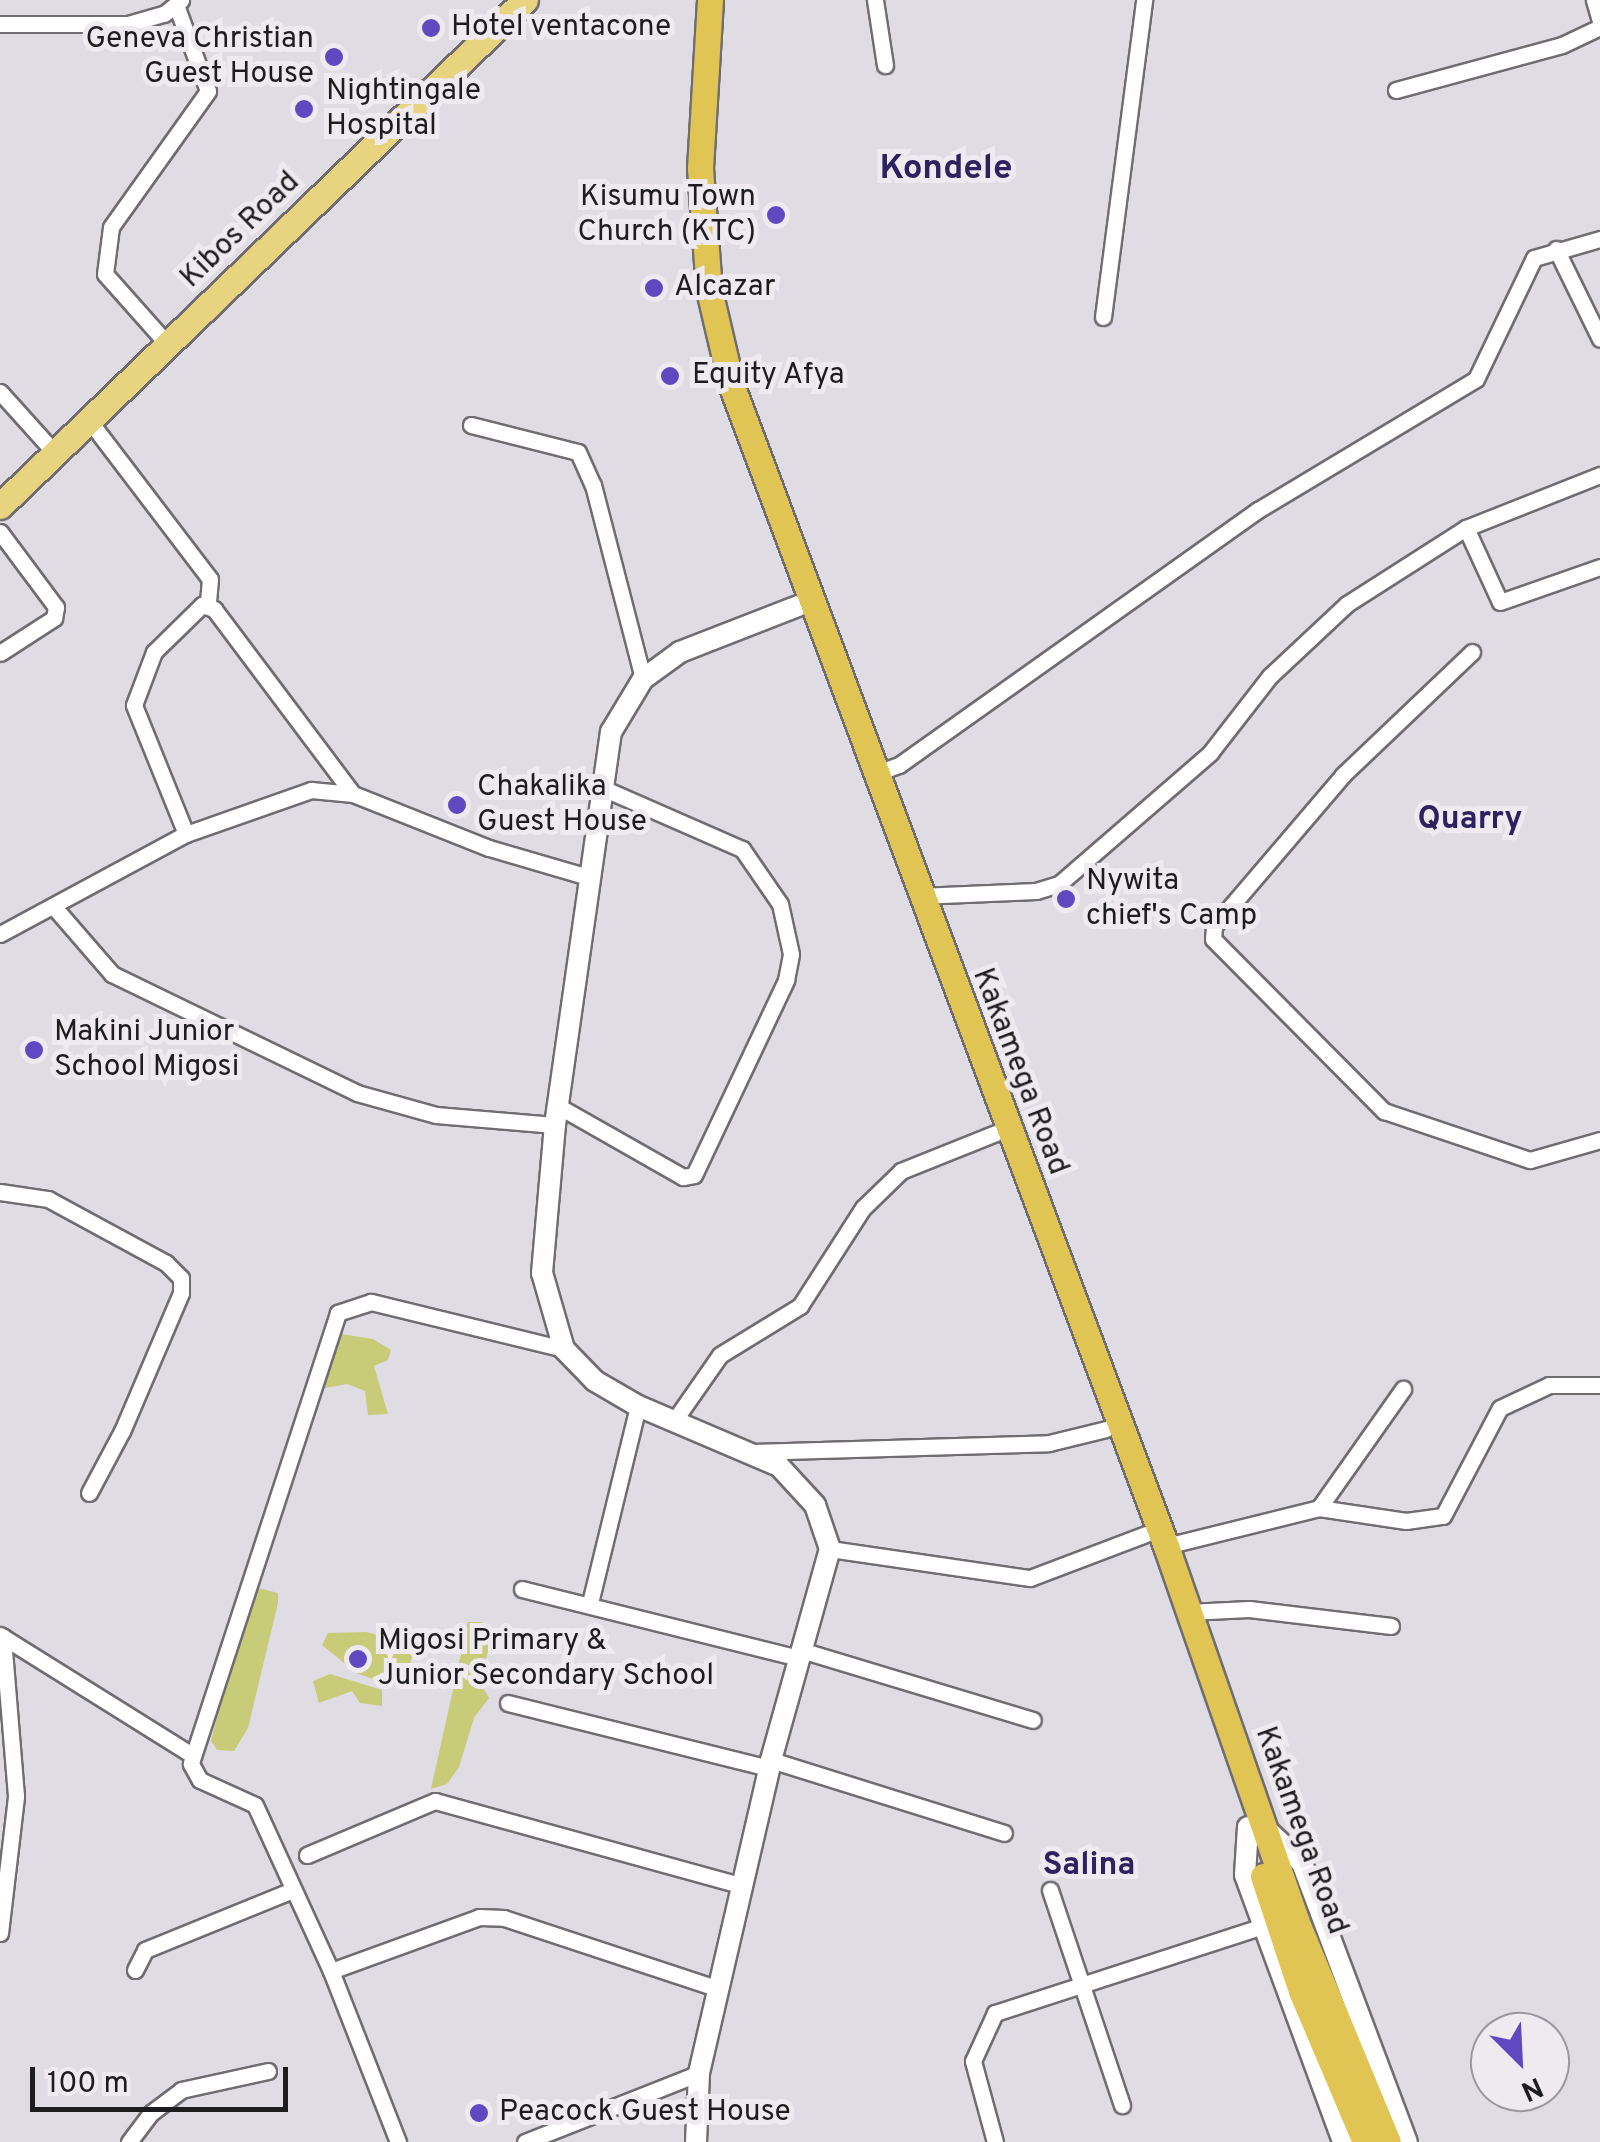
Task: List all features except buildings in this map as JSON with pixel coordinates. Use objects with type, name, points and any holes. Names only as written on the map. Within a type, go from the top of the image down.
[{"type":"highway","name":"Kakamega Road","points":[[702,0],[690,168],[702,294],[724,386],[798,606],[1106,1429],[1188,1612],[1254,1826]]},
{"type":"highway","name":"Kakamega Road","points":[[710,0],[700,168],[709,290],[724,358],[1156,1540],[1254,1826],[1356,2087],[1388,2142]]},
{"type":"highway","name":"Kakamega Road","points":[[1356,2087],[1364,2142]]},
{"type":"main road","name":"Kibos Road","points":[[0,506],[525,0]]},
{"type":"street","points":[[875,0],[885,64]]},
{"type":"street","points":[[1103,317],[1144,0]]},
{"type":"street","points":[[1396,90],[1529,56],[1600,24],[1594,0]]},
{"type":"street","points":[[0,24],[128,24],[179,2],[208,91],[111,228],[105,274],[168,346]]},
{"type":"street","points":[[874,774],[899,765],[1258,510],[1476,378],[1534,258],[1600,238]]},
{"type":"street","points":[[1556,250],[1600,339]]},
{"type":"street","points":[[0,392],[54,452]]},
{"type":"street","points":[[88,420],[210,579],[208,604],[353,794]]},
{"type":"street","points":[[471,424],[578,452],[593,485],[642,678]]},
{"type":"street","points":[[919,896],[1036,891],[1059,884],[1204,760],[1270,676],[1340,610],[1466,528],[1600,475]]},
{"type":"street","points":[[1466,528],[1500,602],[1600,567]]},
{"type":"street","points":[[0,532],[56,607],[54,618],[0,653]]},
{"type":"street","points":[[186,834],[138,726],[135,692],[154,652],[187,615],[208,604]]},
{"type":"street","points":[[696,2142],[699,2073],[771,1764],[830,1548],[801,1482],[747,1452],[638,1406],[595,1381],[564,1349],[542,1273],[556,1115],[600,787],[611,732],[642,678],[680,652],[798,606]]},
{"type":"street","points":[[1472,652],[1343,775],[1214,926],[1213,939],[1384,1110],[1530,1160],[1600,1140]]},
{"type":"street","points":[[54,906],[112,974],[357,1093],[436,1115],[556,1115],[683,1177],[694,1174],[786,980],[791,954],[780,904],[742,850],[600,787]]},
{"type":"street","points":[[0,934],[186,834],[300,792],[353,794],[489,848],[588,877]]},
{"type":"street","points":[[674,1421],[720,1355],[800,1306],[863,1208],[901,1171],[996,1133]]},
{"type":"street","points":[[0,1192],[48,1199],[166,1263],[181,1278],[181,1293],[122,1432],[88,1493]]},
{"type":"street","points":[[398,2142],[331,1970],[255,1806],[196,1776],[192,1755],[338,1313],[371,1302],[564,1349]]},
{"type":"street","points":[[830,1548],[1030,1578],[1156,1540],[1319,1508],[1406,1521],[1443,1516],[1500,1408],[1550,1385],[1600,1385]]},
{"type":"street","points":[[1319,1508],[1403,1389]]},
{"type":"street","points":[[590,1603],[638,1406]]},
{"type":"street","points":[[747,1452],[1050,1443],[1106,1429]]},
{"type":"street","points":[[522,1588],[800,1654],[1033,1720]]},
{"type":"street","points":[[1188,1612],[1239,1608],[1391,1626]]},
{"type":"street","points":[[1,1636],[192,1755]]},
{"type":"street","points":[[0,1933],[16,1796],[1,1636]]},
{"type":"street","points":[[508,1703],[771,1764],[1004,1834]]},
{"type":"street","points":[[306,1855],[435,1801],[742,1885]]},
{"type":"street","points":[[1343,2142],[1245,1875],[1254,1826],[1302,1862],[1407,2142]]},
{"type":"street","points":[[134,1970],[145,1950],[293,1890]]},
{"type":"street","points":[[1050,1890],[1122,2104]]},
{"type":"street","points":[[331,1970],[479,1917],[504,1918],[718,1989]]},
{"type":"street","points":[[995,2142],[973,2061],[986,2023],[995,2013],[1262,1926]]},
{"type":"street","points":[[129,2142],[150,2113],[181,2090],[268,2072]]},
{"type":"street","points":[[525,2142],[699,2073]]},
{"type":"green space","points":[[341,1334],[373,1339],[391,1350],[388,1360],[374,1366],[388,1414],[368,1415],[365,1391],[347,1384],[320,1389]]},
{"type":"green space","points":[[250,1586],[278,1593],[278,1603],[248,1728],[234,1751],[217,1750],[211,1741]]},
{"type":"green space","points":[[468,1622],[482,1622],[492,1636],[480,1682],[489,1698],[474,1718],[459,1767],[447,1784],[431,1789]]},
{"type":"green space","points":[[366,1632],[401,1641],[413,1654],[402,1689],[356,1673],[322,1645],[328,1633]]},
{"type":"green space","points":[[330,1674],[382,1690],[382,1706],[360,1703],[352,1691],[319,1703],[313,1681]]},
{"type":"place","name":"Hotel ventacone","points":[[431,28]]},
{"type":"place","name":"Geneva Christian Guest House","points":[[334,57]]},
{"type":"place","name":"Nightingale Hospital","points":[[304,109]]},
{"type":"place","name":"Kisumu Town Church (KTC)","points":[[776,215]]},
{"type":"place","name":"Alcazar","points":[[654,288]]},
{"type":"place","name":"Equity Afya","points":[[670,376]]},
{"type":"place","name":"Chakalika Guest House","points":[[457,805]]},
{"type":"place","name":"Nywita chief's Camp","points":[[1066,899]]},
{"type":"place","name":"Makini Junior School Migosi","points":[[34,1050]]},
{"type":"place","name":"Migosi Primary & Junior Secondary School","points":[[358,1659]]},
{"type":"place","name":"Peacock Guest House","points":[[479,2113]]},
{"type":"district","name":"Kondele","points":[[946,169]]},
{"type":"district","name":"Quarry","points":[[1470,820]]},
{"type":"district","name":"Salina","points":[[1089,1866]]}]
